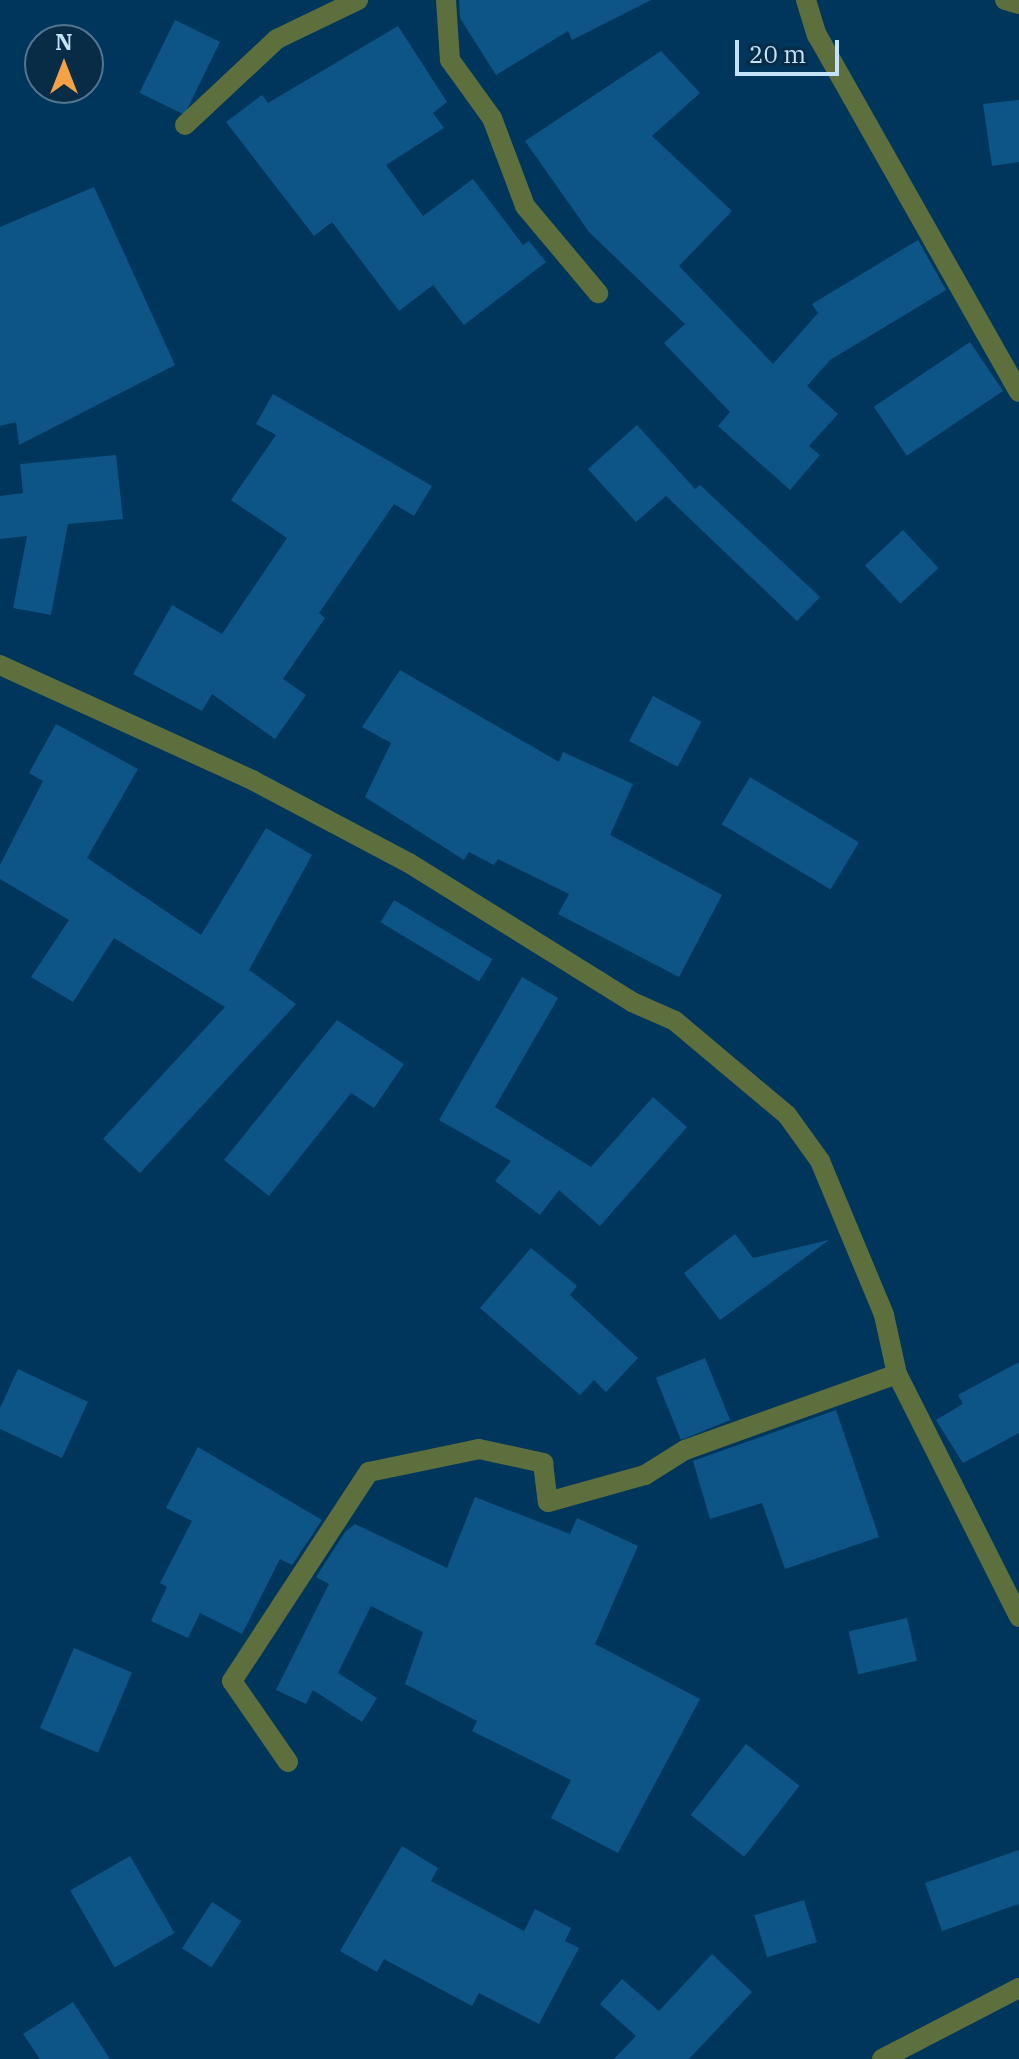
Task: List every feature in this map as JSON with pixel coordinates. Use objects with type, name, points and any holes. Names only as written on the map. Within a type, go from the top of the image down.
[{"type":"street","points":[[185,125],[277,39],[358,0]]},
{"type":"street","points":[[446,0],[450,60],[492,118],[525,206],[598,293]]},
{"type":"street","points":[[806,0],[824,49],[1019,392]]},
{"type":"street","points":[[1005,0],[1019,4]]},
{"type":"street","points":[[0,665],[254,781],[409,863],[726,1058],[787,1115],[820,1161],[884,1315],[897,1374],[1019,1617]]},
{"type":"street","points":[[288,1762],[232,1681],[369,1472],[479,1449],[543,1463],[548,1502],[645,1475],[685,1450],[897,1374]]},
{"type":"street","points":[[882,2059],[1019,1988]]},
{"type":"building","points":[[459,0],[651,0],[572,40],[568,31],[496,75],[460,18]]},
{"type":"building","points":[[175,20],[220,42],[184,115],[139,93]]},
{"type":"building","points":[[398,26],[447,102],[433,113],[444,128],[386,165],[423,216],[473,179],[523,245],[529,241],[546,262],[464,325],[433,285],[399,311],[332,222],[314,236],[226,122],[262,95],[268,103]]},
{"type":"building","points":[[661,51],[700,93],[652,136],[732,211],[679,266],[773,364],[818,313],[812,304],[918,240],[946,290],[830,360],[807,386],[838,414],[809,446],[820,455],[790,490],[718,426],[730,412],[664,343],[685,324],[589,232],[525,141]]},
{"type":"building","points":[[1019,100],[1019,162],[992,166],[983,104]]},
{"type":"building","points":[[94,187],[175,365],[19,445],[16,422],[0,426],[0,227]]},
{"type":"building","points":[[970,342],[1003,391],[907,456],[874,407]]},
{"type":"building","points":[[273,394],[432,486],[414,516],[394,504],[319,613],[325,618],[283,679],[306,695],[275,739],[212,694],[202,711],[133,674],[172,605],[222,634],[287,538],[231,500],[276,435],[256,424]]},
{"type":"building","points":[[637,425],[695,489],[700,485],[820,597],[797,621],[666,496],[636,522],[588,469]]},
{"type":"building","points":[[116,455],[123,519],[68,524],[51,615],[13,608],[27,536],[0,539],[0,496],[23,493],[20,464]]},
{"type":"building","points":[[903,530],[938,568],[900,603],[865,565]]},
{"type":"building","points":[[400,670],[559,762],[563,752],[633,784],[610,835],[722,895],[679,977],[558,914],[569,894],[498,859],[494,865],[469,852],[464,860],[365,797],[391,743],[362,727]]},
{"type":"building","points":[[653,696],[702,722],[678,767],[629,741]]},
{"type":"building","points":[[56,724],[138,769],[87,858],[201,935],[266,828],[312,855],[249,970],[296,1004],[140,1173],[103,1139],[225,1007],[114,938],[73,1002],[31,977],[69,920],[0,879],[0,865],[43,781],[29,773]]},
{"type":"building","points":[[750,777],[859,842],[831,890],[722,824]]},
{"type":"building","points":[[394,900],[493,959],[479,982],[381,922]]},
{"type":"building","points":[[522,977],[558,998],[495,1107],[591,1167],[653,1097],[687,1127],[600,1226],[559,1190],[540,1215],[495,1181],[511,1161],[439,1120]]},
{"type":"building","points":[[337,1020],[404,1064],[374,1108],[351,1093],[269,1196],[224,1160]]},
{"type":"building","points":[[735,1234],[753,1258],[829,1240],[720,1320],[684,1273]]},
{"type":"building","points":[[531,1248],[577,1286],[570,1295],[638,1358],[606,1392],[594,1380],[580,1395],[480,1308]]},
{"type":"building","points":[[705,1358],[730,1420],[681,1440],[656,1378]]},
{"type":"building","points":[[1019,1362],[1019,1433],[963,1463],[936,1420],[963,1404],[958,1395]]},
{"type":"building","points":[[18,1369],[88,1402],[62,1458],[0,1429],[0,1408]]},
{"type":"building","points":[[836,1410],[879,1537],[785,1569],[762,1503],[710,1519],[693,1461]]},
{"type":"building","points":[[198,1447],[322,1520],[292,1565],[280,1559],[242,1634],[200,1613],[188,1638],[151,1621],[167,1587],[160,1583],[192,1521],[166,1508]]},
{"type":"building","points":[[475,1497],[570,1534],[577,1518],[638,1546],[595,1644],[700,1699],[618,1853],[551,1818],[571,1780],[472,1731],[477,1721],[405,1684],[423,1632],[371,1606],[338,1673],[377,1698],[362,1722],[313,1690],[306,1704],[276,1690],[329,1584],[316,1577],[345,1532],[355,1524],[447,1568]]},
{"type":"building","points":[[907,1618],[917,1661],[858,1674],[849,1631]]},
{"type":"building","points":[[74,1648],[132,1673],[98,1753],[40,1728]]},
{"type":"building","points":[[746,1744],[800,1786],[744,1857],[691,1815]]},
{"type":"building","points":[[402,1846],[438,1868],[431,1881],[524,1931],[535,1909],[571,1928],[565,1941],[579,1948],[539,2024],[479,1993],[472,2006],[384,1959],[377,1972],[340,1951]]},
{"type":"building","points":[[1019,1850],[1019,1904],[942,1931],[925,1883]]},
{"type":"building","points":[[130,1856],[174,1933],[115,1968],[70,1890]]},
{"type":"building","points":[[804,1900],[817,1942],[767,1957],[754,1915]]},
{"type":"building","points":[[212,1902],[241,1921],[211,1967],[182,1948]]},
{"type":"building","points":[[712,1954],[752,1992],[689,2059],[614,2059],[636,2036],[600,2004],[622,1979],[659,2011]]},
{"type":"building","points":[[73,2002],[110,2059],[40,2059],[23,2034]]}]
